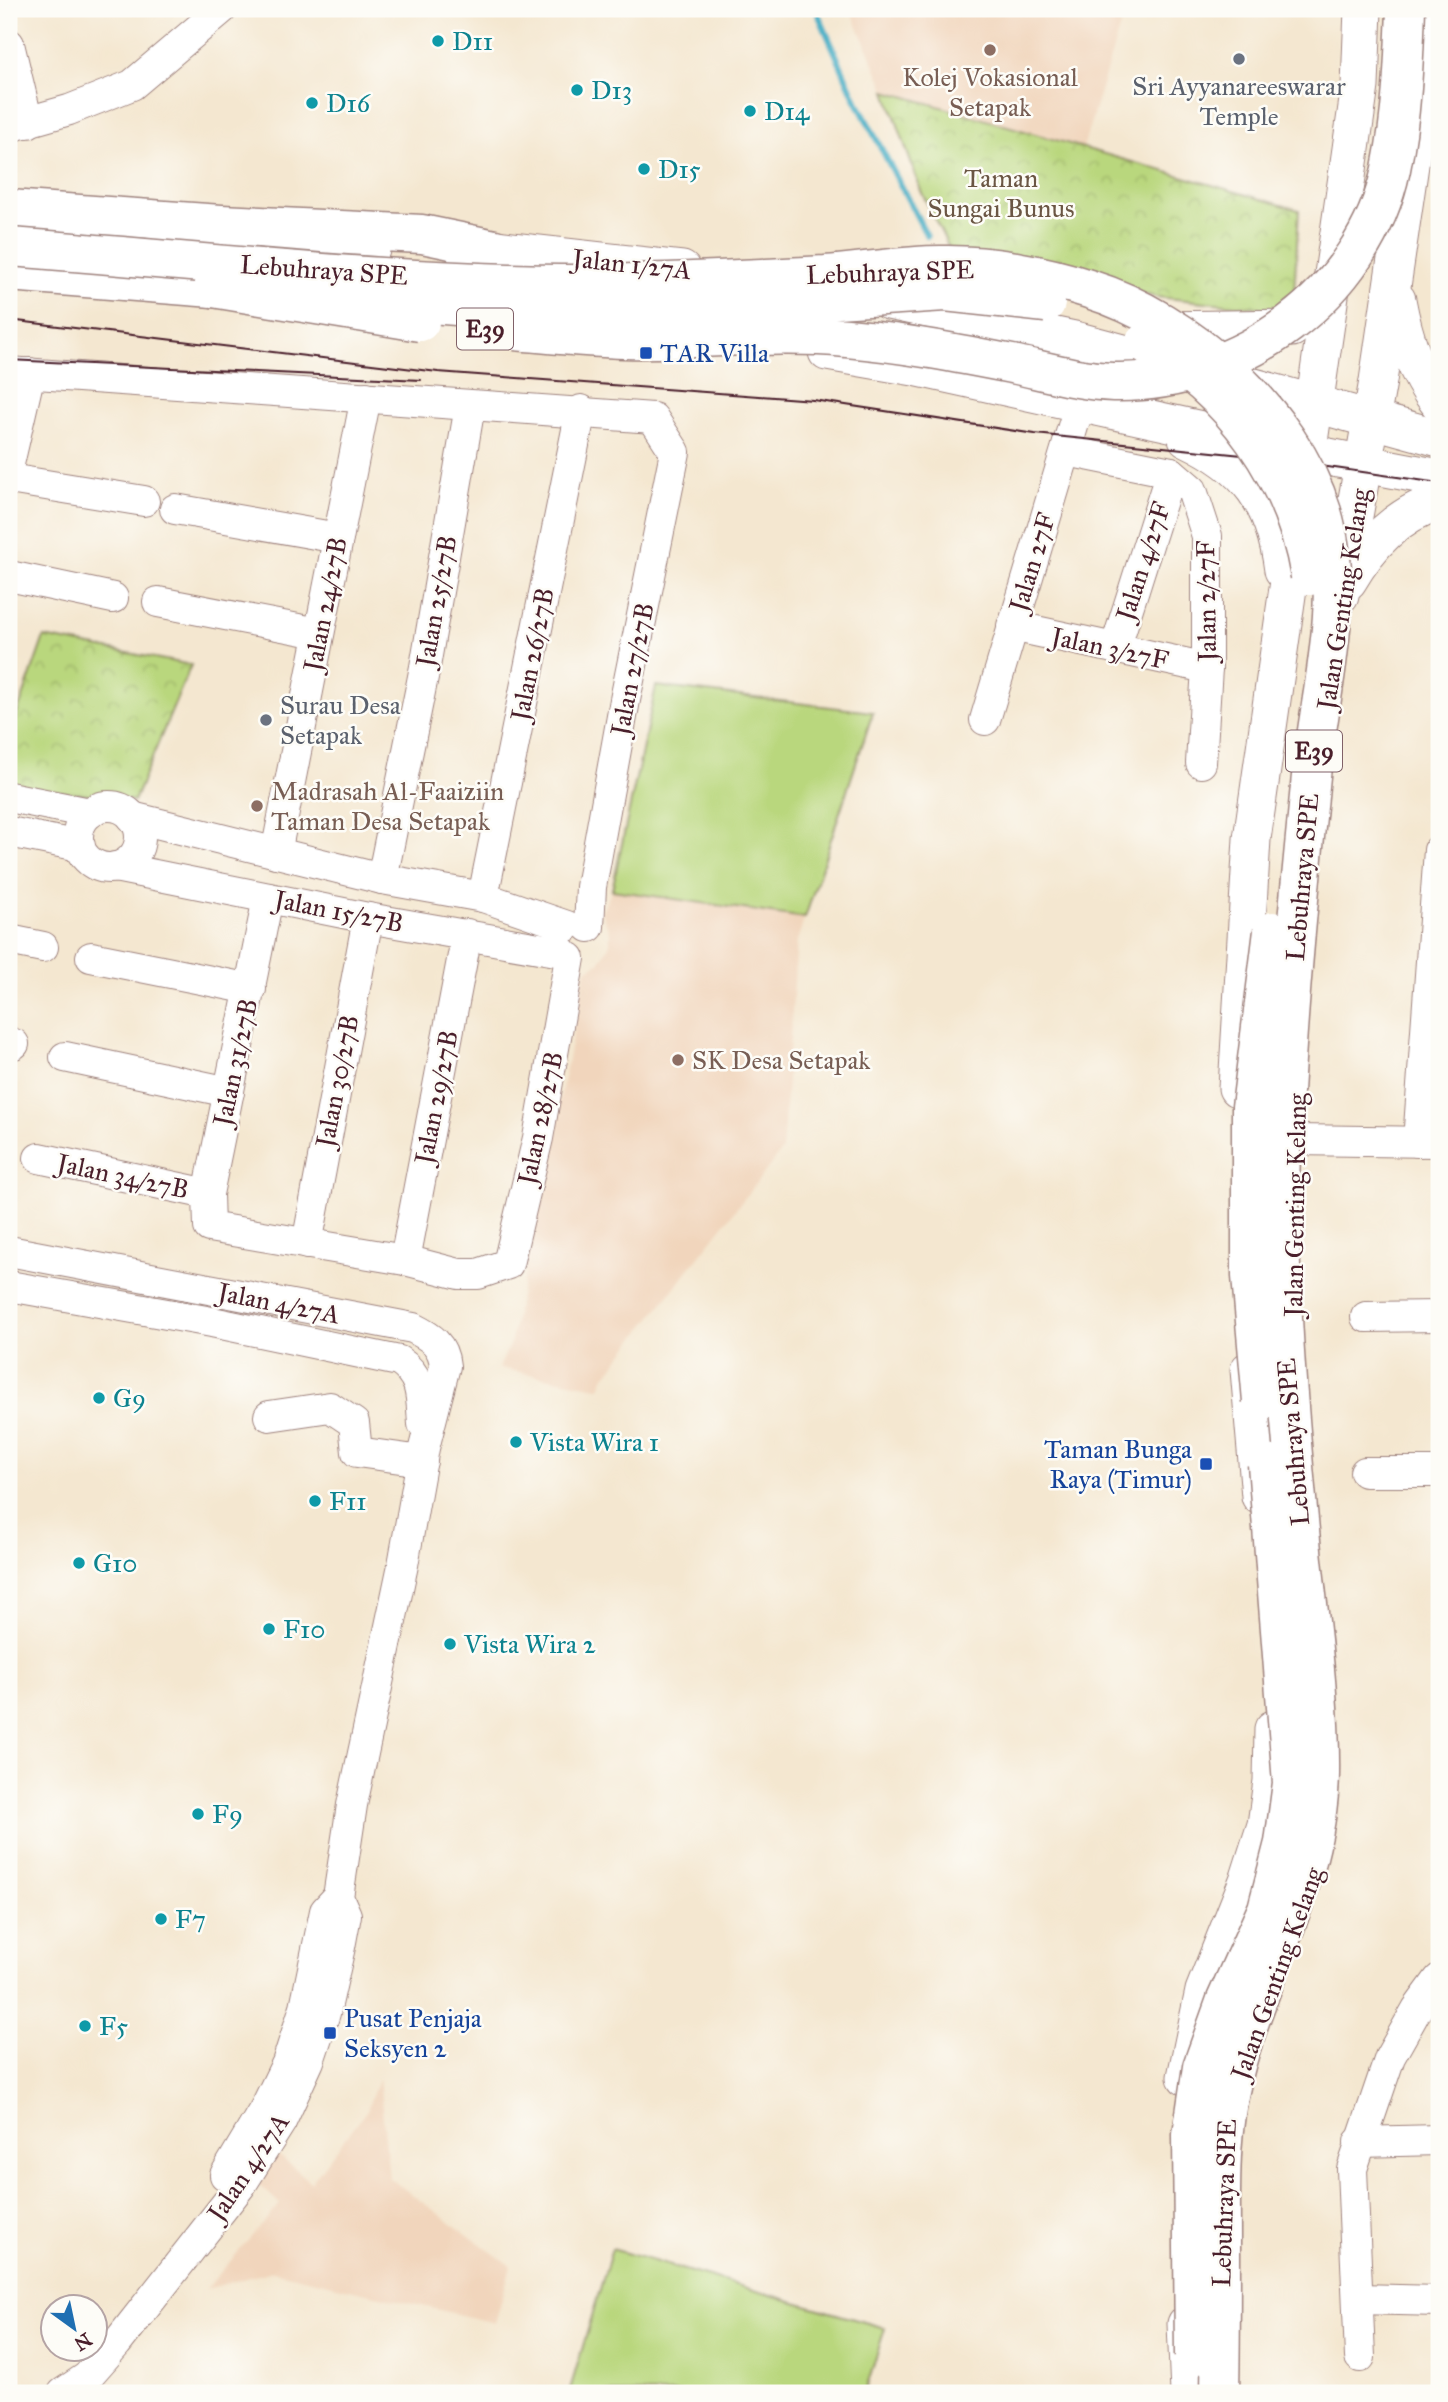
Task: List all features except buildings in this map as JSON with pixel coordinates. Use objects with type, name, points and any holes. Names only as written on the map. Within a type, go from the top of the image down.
[{"type":"highway","name":"E39","points":[[213,288],[374,317],[569,336],[625,340],[760,334],[846,338],[937,349],[1082,380],[1150,382],[1211,367],[1275,336],[1328,290],[1369,231],[1391,171],[1402,87],[1406,9]]},
{"type":"highway","points":[[9,209],[221,224],[422,234],[495,249]]},
{"type":"highway","name":"Lebuhraya SPE","points":[[9,247],[388,275],[577,284],[807,276],[942,265],[997,269],[1093,289],[1163,322],[1216,359],[1252,395],[1286,439],[1320,504],[1335,572],[1312,769],[1282,1113],[1281,1268],[1287,1391],[1318,1711],[1320,1782],[1310,1850],[1294,1908],[1250,2017],[1221,2133],[1220,2393]]},
{"type":"highway","name":"Lebuhraya SPE","points":[[9,272],[470,307],[651,311],[945,292],[1036,299],[1103,321],[1160,351],[1206,386],[1236,415],[1261,449],[1287,498],[1305,546],[1314,597],[1251,1107],[1251,1276],[1292,1783],[1284,1843],[1267,1909],[1226,2000],[1202,2067],[1192,2134],[1195,2393]]},
{"type":"main road","name":"Jalan Genting Kelang","points":[[1189,2393],[1180,2183],[1184,2091],[1204,1991],[1249,1878],[1266,1825],[1272,1782],[1273,1672],[1244,1316],[1236,1116],[1252,839],[1360,86],[1363,9]]},
{"type":"main road","name":"Jalan Genting Kelang","points":[[1235,2393],[1227,2183],[1231,2115],[1254,2029],[1308,1898],[1318,1866],[1324,1785],[1289,1212],[1300,955],[1318,762],[1339,597],[1364,464],[1433,9]]},
{"type":"main road","name":"Jalan 1/27A","points":[[9,234],[79,241],[407,251],[495,249],[717,273],[875,299],[1074,340],[1439,438]]},
{"type":"main road","points":[[1393,278],[1410,351],[1426,386],[1439,403]]},
{"type":"main road","points":[[9,285],[424,311],[763,342],[914,367],[1236,438],[1439,478]]},
{"type":"main road","points":[[1074,340],[1109,333],[1181,328],[1253,330],[1298,327],[1329,306]]},
{"type":"main road","points":[[1236,438],[1258,428],[1264,418],[1262,402],[1244,384]]},
{"type":"main road","points":[[1136,416],[1210,449],[1240,470],[1264,506],[1277,539],[1286,592]]},
{"type":"main road","points":[[1339,597],[1370,549],[1386,530],[1411,512],[1439,501]]},
{"type":"main road","points":[[1249,1878],[1270,1861],[1284,1859],[1302,1871],[1307,1881],[1308,1898]]},
{"type":"street","points":[[9,44],[18,125],[132,85],[222,9]]},
{"type":"street","points":[[9,464],[19,372],[470,406],[581,410]]},
{"type":"street","name":"Jalan 24/27B","points":[[276,853],[366,397]]},
{"type":"street","name":"Jalan 27F","points":[[985,720],[1080,403]]},
{"type":"street","name":"Jalan 25/27B","points":[[382,878],[425,667],[470,406]]},
{"type":"street","name":"Jalan 27/27B","points":[[574,945],[591,887],[675,452],[653,418],[581,410]]},
{"type":"street","name":"Jalan 26/27B","points":[[483,897],[581,410]]},
{"type":"street","points":[[1067,451],[1171,472]]},
{"type":"street","name":"Jalan 4/27F","points":[[1115,649],[1171,472]]},
{"type":"street","name":"Jalan 2/27F","points":[[1171,472],[1192,490],[1207,536],[1208,668],[1201,763]]},
{"type":"street","points":[[9,479],[144,500]]},
{"type":"street","points":[[175,509],[338,538]]},
{"type":"street","points":[[9,576],[113,598]]},
{"type":"street","points":[[158,602],[319,633]]},
{"type":"street","name":"Jalan 3/27F","points":[[1012,626],[1208,668]]},
{"type":"street","points":[[9,797],[90,813],[116,807],[132,817],[140,836],[138,847],[125,863],[115,867],[97,866],[89,861],[79,846],[80,828],[90,813]]},
{"type":"street","name":"Jalan 15/27B","points":[[132,817],[382,878],[483,897],[574,945]]},
{"type":"street","points":[[9,832],[79,846]]},
{"type":"street","points":[[1294,1140],[1429,1142],[1439,850]]},
{"type":"street","name":"Jalan 15/27B","points":[[115,867],[368,918],[467,934],[574,945]]},
{"type":"street","name":"Jalan 31/27B","points":[[268,898],[208,1194],[209,1227],[307,1244]]},
{"type":"street","name":"Jalan 30/27B","points":[[307,1244],[368,918]]},
{"type":"street","name":"Jalan 29/27B","points":[[405,1260],[467,934]]},
{"type":"street","points":[[9,940],[43,947]]},
{"type":"street","name":"Jalan 28/27B","points":[[405,1260],[459,1274],[478,1274],[508,1264],[538,1138],[574,945]]},
{"type":"street","points":[[91,957],[251,989]]},
{"type":"street","points":[[65,1057],[229,1092]]},
{"type":"street","name":"Jalan 34/27B","points":[[39,1158],[208,1194]]},
{"type":"street","points":[[307,1244],[405,1260]]},
{"type":"street","name":"Jalan 4/27A","points":[[9,1251],[413,1328],[433,1338],[444,1353],[445,1366],[423,1455],[352,1805],[338,1897],[346,1915],[330,1996],[309,2061],[281,2122],[241,2185],[154,2298],[87,2377],[63,2393]]},
{"type":"street","name":"Jalan 4/27A","points":[[9,1286],[212,1322],[399,1361],[409,1367],[421,1385],[423,1455]]},
{"type":"street","points":[[1366,1317],[1439,1316]]},
{"type":"street","points":[[269,1416],[330,1407],[354,1423],[357,1452],[423,1455]]},
{"type":"street","points":[[1365,1472],[1439,1472]]},
{"type":"street","name":"Jalan 4/27A","points":[[108,2323],[207,2201],[270,2099],[300,2026],[325,1911],[338,1897]]},
{"type":"street","points":[[1360,2357],[1352,2169],[1390,2057],[1439,1979]]},
{"type":"street","points":[[1359,2142],[1439,2140]]},
{"type":"street","points":[[1359,2300],[1439,2301]]},
{"type":"street","points":[[55,2393],[76,2364]]},
{"type":"shaded area","name":"Kolej Vokasional Setapak","points":[[850,9],[1125,9],[1083,148],[886,91]]},
{"type":"shaded area","name":"SK Desa Setapak","points":[[656,686],[873,712],[797,941],[782,1150],[603,1379],[600,1388],[499,1368],[511,1341],[586,970],[599,963],[610,944],[610,932],[601,912],[612,890]]},
{"type":"shaded area","points":[[379,2077],[389,2178],[511,2266],[495,2323],[273,2271],[206,2289],[280,2204],[258,2184],[277,2154],[311,2182],[367,2110]]},
{"type":"green space","name":"Taman Sungai Bunus","points":[[886,91],[1299,210],[1293,311],[1156,297],[950,250],[921,191]]},
{"type":"green space","points":[[44,637],[191,665],[134,801],[9,785],[9,737]]},
{"type":"green space","points":[[656,686],[873,712],[805,918],[612,890]]},
{"type":"green space","points":[[612,2249],[885,2328],[865,2393],[569,2393]]},
{"type":"waterway","points":[[816,9],[855,98],[927,236]]},
{"type":"tram line","points":[[9,320],[438,372],[813,400],[1035,434],[1252,456],[1439,483]]},
{"type":"tram line","points":[[9,360],[421,380]]},
{"type":"place","name":"D11","points":[[438,41]]},
{"type":"place","name":"Kolej Vokasional Setapak","points":[[990,50]]},
{"type":"place","name":"Sri Ayyanareeswarar Temple","points":[[1239,59]]},
{"type":"place","name":"D13","points":[[577,90]]},
{"type":"place","name":"D16","points":[[312,103]]},
{"type":"place","name":"D14","points":[[750,111]]},
{"type":"place","name":"D15","points":[[644,169]]},
{"type":"place","name":"TAR Villa","points":[[646,353]]},
{"type":"place","name":"Surau Desa Setapak","points":[[266,720]]},
{"type":"place","name":"Madrasah Al-Faaiziin Taman Desa Setapak","points":[[257,806]]},
{"type":"place","name":"SK Desa Setapak","points":[[678,1060]]},
{"type":"place","name":"G9","points":[[99,1398]]},
{"type":"place","name":"Vista Wira 1","points":[[516,1442]]},
{"type":"place","name":"Taman Bunga Raya (Timur)","points":[[1206,1464]]},
{"type":"place","name":"F11","points":[[315,1501]]},
{"type":"place","name":"G10","points":[[79,1563]]},
{"type":"place","name":"F10","points":[[269,1629]]},
{"type":"place","name":"Vista Wira 2","points":[[450,1644]]},
{"type":"place","name":"F9","points":[[198,1814]]},
{"type":"place","name":"F7","points":[[161,1919]]},
{"type":"place","name":"F5","points":[[85,2026]]},
{"type":"place","name":"Pusat Penjaja Seksyen 2","points":[[330,2033]]}]
